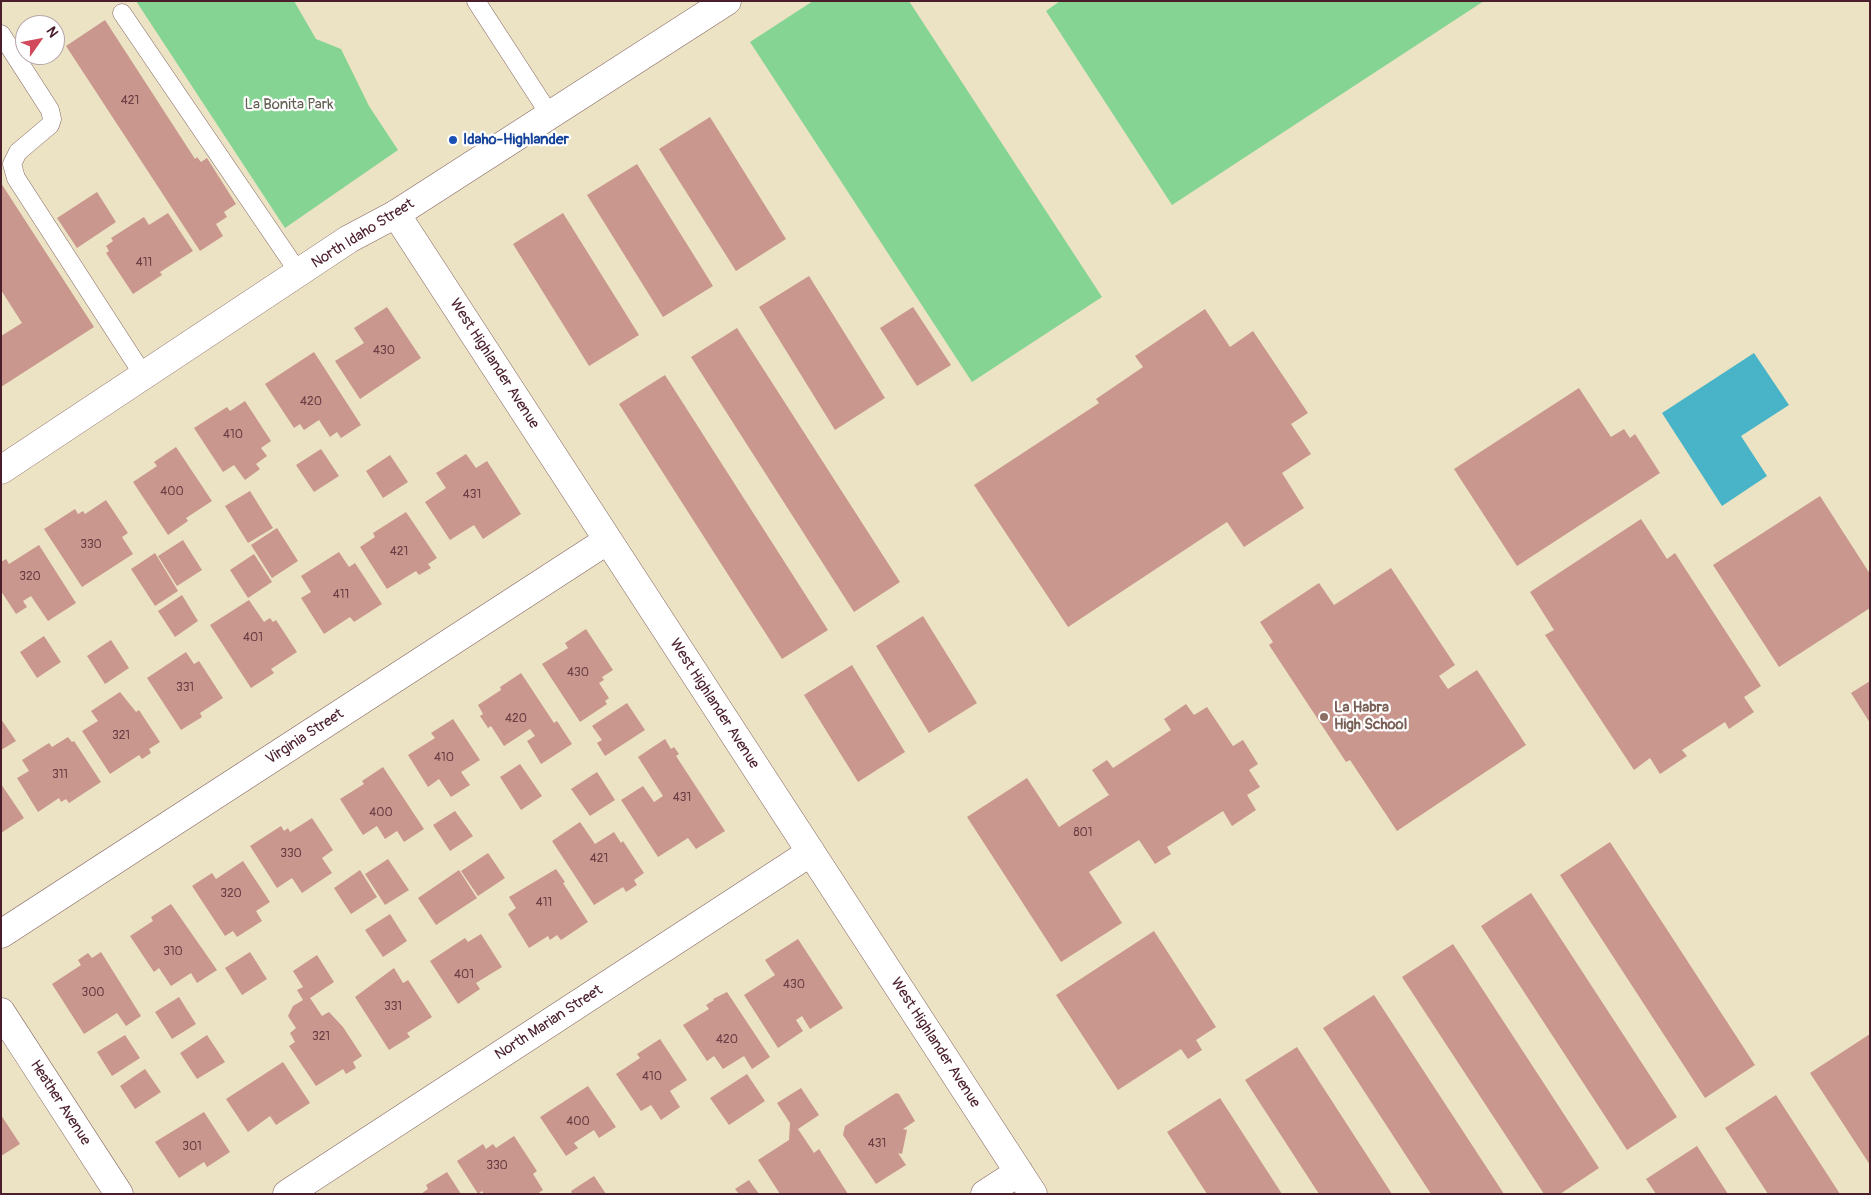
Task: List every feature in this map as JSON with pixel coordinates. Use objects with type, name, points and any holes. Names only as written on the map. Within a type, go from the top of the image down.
[{"type":"street","name":"North Idaho Street","points":[[1,470],[349,239],[396,214],[727,1]]},
{"type":"street","name":"West Highlander Avenue","points":[[396,214],[1026,1183]]},
{"type":"street","name":"Virginia Street","points":[[1,934],[608,540]]},
{"type":"street","name":"North Marian Street","points":[[287,1194],[811,852]]},
{"type":"street","name":"Heather Avenue","points":[[1,1012],[119,1194]]},
{"type":"street","points":[[985,1194],[1026,1183]]},
{"type":"lane","points":[[476,1],[550,115]]},
{"type":"lane","points":[[122,13],[299,273]]},
{"type":"lane","points":[[1,34],[50,110],[52,119],[50,125],[18,152],[12,164],[16,178],[144,376]]},
{"type":"green space","name":"La Bonita Park","points":[[136,1],[294,1],[316,39],[341,49],[369,106],[398,150],[285,228]]},
{"type":"green space","points":[[813,1],[909,1],[1102,297],[972,382],[750,42]]},
{"type":"green space","points":[[1060,1],[1484,1],[1172,205],[1046,11]]},
{"type":"water","points":[[1754,353],[1789,405],[1741,436],[1767,476],[1722,506],[1662,413]]},
{"type":"building","points":[[105,20],[195,159],[197,157],[201,162],[207,158],[236,204],[224,212],[227,217],[216,224],[223,236],[200,251],[66,46]]},
{"type":"building","points":[[710,117],[786,239],[736,271],[659,149]]},
{"type":"building","points":[[637,164],[713,286],[663,317],[587,195]]},
{"type":"building","points":[[1,183],[94,327],[1,387],[1,336],[22,323],[1,290]]},
{"type":"building","points":[[97,192],[116,222],[77,248],[57,218]]},
{"type":"building","points":[[168,213],[193,251],[160,272],[162,275],[133,294],[106,253],[109,251],[106,246],[113,241],[111,238],[144,217],[149,225]]},
{"type":"building","points":[[563,213],[639,335],[589,366],[513,244]]},
{"type":"building","points":[[809,276],[885,398],[835,430],[759,307]]},
{"type":"building","points":[[387,307],[421,358],[360,399],[335,361],[364,343],[354,328]]},
{"type":"building","points":[[913,307],[951,365],[917,386],[880,328]]},
{"type":"building","points":[[1205,309],[1230,347],[1253,331],[1308,413],[1291,424],[1311,454],[1282,473],[1304,508],[1244,547],[1227,522],[1068,627],[974,485],[1099,403],[1096,399],[1143,367],[1135,356]]},
{"type":"building","points":[[737,328],[900,582],[854,612],[691,357]]},
{"type":"building","points":[[314,352],[361,425],[341,438],[337,432],[330,437],[319,420],[304,430],[300,424],[294,428],[265,384]]},
{"type":"building","points":[[665,375],[828,630],[782,659],[619,404]]},
{"type":"building","points":[[1579,388],[1611,437],[1624,429],[1630,438],[1635,434],[1660,473],[1517,566],[1454,469]]},
{"type":"building","points":[[245,401],[271,441],[261,448],[267,456],[256,464],[260,469],[245,480],[234,465],[223,472],[194,428],[227,407],[230,411]]},
{"type":"building","points":[[176,447],[212,501],[186,518],[188,521],[168,535],[133,482],[157,466],[154,462]]},
{"type":"building","points":[[321,449],[339,476],[314,492],[296,465]]},
{"type":"building","points":[[466,454],[476,468],[487,461],[521,514],[483,539],[474,525],[450,540],[425,502],[446,488],[436,473]]},
{"type":"building","points":[[390,455],[408,482],[383,498],[366,471]]},
{"type":"building","points":[[250,491],[273,528],[248,543],[225,506]]},
{"type":"building","points":[[1820,496],[1870,574],[1870,608],[1779,667],[1713,565]]},
{"type":"building","points":[[106,500],[128,533],[122,537],[133,554],[82,587],[44,529],[75,509],[78,514],[83,511],[85,514]]},
{"type":"building","points":[[406,512],[437,558],[428,564],[431,568],[419,575],[416,571],[387,589],[360,547],[375,537],[373,533]]},
{"type":"building","points":[[1641,519],[1667,559],[1675,553],[1761,686],[1744,697],[1754,712],[1729,729],[1725,722],[1682,750],[1687,756],[1660,774],[1650,758],[1634,770],[1545,635],[1554,630],[1530,592]]},
{"type":"building","points":[[277,528],[298,561],[272,578],[251,545]]},
{"type":"building","points":[[183,540],[202,570],[177,586],[158,556]]},
{"type":"building","points":[[39,545],[76,603],[48,621],[31,596],[23,601],[27,607],[16,614],[1,591],[1,562],[6,559],[9,564]]},
{"type":"building","points":[[339,552],[349,567],[355,563],[382,604],[354,622],[350,617],[324,634],[301,598],[311,592],[301,576]]},
{"type":"building","points":[[155,553],[178,591],[155,606],[131,569]]},
{"type":"building","points":[[254,554],[272,582],[248,598],[230,570]]},
{"type":"building","points":[[1391,568],[1455,665],[1439,676],[1448,689],[1477,670],[1526,745],[1397,831],[1350,760],[1346,762],[1269,645],[1273,642],[1260,622],[1319,583],[1334,605]]},
{"type":"building","points":[[182,595],[198,621],[175,637],[158,611]]},
{"type":"building","points":[[249,600],[264,622],[270,618],[273,622],[276,620],[297,652],[271,669],[274,673],[251,688],[210,625]]},
{"type":"building","points":[[923,616],[977,703],[929,733],[876,646]]},
{"type":"building","points":[[586,629],[613,670],[602,677],[604,680],[599,683],[609,698],[605,701],[607,704],[580,722],[542,664],[568,648],[565,643]]},
{"type":"building","points":[[44,636],[61,662],[37,678],[20,652]]},
{"type":"building","points":[[111,640],[129,668],[105,684],[87,656]]},
{"type":"building","points":[[186,652],[194,664],[199,661],[223,698],[200,713],[202,717],[181,730],[147,678]]},
{"type":"building","points":[[852,665],[905,752],[858,782],[804,695]]},
{"type":"building","points":[[521,673],[554,723],[557,721],[572,744],[541,764],[527,741],[535,736],[530,729],[504,746],[491,726],[488,728],[480,716],[483,714],[478,705],[501,690],[500,687]]},
{"type":"building","points":[[1870,681],[1870,723],[1851,693]]},
{"type":"building","points":[[120,692],[136,712],[139,710],[160,742],[149,749],[151,753],[142,759],[139,755],[110,774],[82,731],[98,721],[91,711]]},
{"type":"building","points":[[627,703],[645,730],[605,756],[597,743],[602,740],[592,726]]},
{"type":"building","points":[[1186,704],[1194,715],[1207,707],[1233,746],[1243,740],[1258,764],[1249,770],[1260,787],[1247,795],[1256,810],[1232,826],[1223,811],[1167,847],[1171,854],[1155,864],[1139,840],[1089,872],[1122,923],[1061,962],[967,817],[1027,778],[1059,827],[1109,795],[1092,770],[1107,760],[1113,768],[1171,730],[1164,719]]},
{"type":"building","points":[[1,719],[16,741],[1,750]]},
{"type":"building","points":[[453,719],[480,760],[461,772],[470,785],[451,797],[439,779],[428,787],[408,755],[435,738],[431,733]]},
{"type":"building","points":[[68,737],[72,742],[74,741],[101,782],[69,803],[66,799],[61,802],[59,798],[38,812],[17,778],[29,771],[22,760],[49,743],[52,747]]},
{"type":"building","points":[[665,739],[671,749],[674,747],[679,754],[676,756],[725,831],[696,849],[688,838],[658,857],[621,800],[643,786],[654,802],[663,796],[638,757]]},
{"type":"building","points":[[520,764],[542,796],[521,810],[500,777]]},
{"type":"building","points":[[383,767],[424,829],[404,842],[397,831],[385,839],[377,826],[363,835],[340,799],[364,784],[362,781]]},
{"type":"building","points":[[597,772],[615,800],[590,816],[571,789]]},
{"type":"building","points":[[1,784],[24,818],[1,833]]},
{"type":"building","points":[[455,811],[473,836],[450,851],[433,825]]},
{"type":"building","points":[[312,818],[333,850],[322,858],[332,873],[302,893],[292,878],[277,888],[250,846],[281,826],[284,831],[288,828],[290,832]]},
{"type":"building","points":[[580,822],[595,844],[614,832],[621,843],[623,841],[644,873],[634,880],[637,885],[626,892],[623,887],[594,905],[552,841]]},
{"type":"building","points":[[1610,842],[1755,1065],[1705,1098],[1560,875]]},
{"type":"building","points":[[488,853],[505,878],[478,896],[461,871]]},
{"type":"building","points":[[388,859],[409,890],[385,905],[365,874]]},
{"type":"building","points":[[243,861],[270,902],[256,911],[262,921],[237,937],[233,931],[225,936],[192,886],[212,873],[216,879]]},
{"type":"building","points":[[556,869],[588,922],[561,940],[557,935],[550,940],[548,936],[529,948],[508,914],[516,908],[509,897]]},
{"type":"building","points":[[360,870],[377,897],[351,914],[334,888]]},
{"type":"building","points":[[459,870],[477,898],[436,925],[418,898]]},
{"type":"building","points":[[1531,893],[1677,1117],[1627,1150],[1481,926]]},
{"type":"building","points":[[171,904],[217,970],[197,983],[191,973],[171,986],[159,968],[154,972],[130,936],[153,921],[151,917]]},
{"type":"building","points":[[390,914],[407,941],[383,957],[365,930]]},
{"type":"building","points":[[1154,931],[1216,1027],[1196,1040],[1202,1050],[1188,1059],[1181,1049],[1118,1090],[1056,995]]},
{"type":"building","points":[[481,934],[502,967],[476,983],[480,989],[458,1004],[430,961],[465,938],[468,942]]},
{"type":"building","points":[[798,939],[843,1008],[810,1029],[802,1016],[796,1020],[803,1031],[778,1048],[744,995],[775,975],[765,960]]},
{"type":"building","points":[[1453,944],[1599,1168],[1560,1194],[1544,1194],[1402,977]]},
{"type":"building","points":[[101,952],[141,1016],[126,1026],[117,1013],[84,1034],[52,984],[81,965],[78,960],[88,953],[92,958]]},
{"type":"building","points":[[250,952],[267,979],[242,995],[225,968]]},
{"type":"building","points":[[317,955],[334,982],[310,998],[322,1016],[329,1012],[343,1027],[362,1056],[353,1062],[356,1068],[346,1074],[343,1069],[316,1086],[289,1046],[295,1042],[290,1033],[296,1028],[288,1016],[293,1006],[303,1000],[297,990],[303,987],[293,971]]},
{"type":"building","points":[[394,968],[403,983],[408,980],[432,1017],[407,1033],[410,1037],[389,1050],[355,997]]},
{"type":"building","points":[[727,992],[770,1057],[752,1069],[744,1056],[723,1069],[714,1056],[707,1061],[683,1025],[709,1009],[706,1005],[713,999]]},
{"type":"building","points":[[1374,995],[1504,1194],[1431,1194],[1323,1028]]},
{"type":"building","points":[[179,997],[196,1024],[172,1039],[155,1012]]},
{"type":"building","points":[[1870,1034],[1870,1165],[1810,1073]]},
{"type":"building","points":[[125,1035],[140,1058],[112,1076],[97,1052]]},
{"type":"building","points":[[207,1035],[225,1062],[197,1079],[180,1053]]},
{"type":"building","points":[[660,1039],[687,1080],[670,1091],[680,1107],[661,1120],[651,1105],[641,1111],[616,1074],[640,1058],[637,1054]]},
{"type":"building","points":[[1297,1047],[1392,1194],[1319,1194],[1245,1080]]},
{"type":"building","points":[[283,1062],[310,1103],[276,1125],[270,1116],[248,1132],[226,1099]]},
{"type":"building","points":[[145,1069],[161,1092],[135,1109],[120,1086]]},
{"type":"building","points":[[747,1074],[765,1101],[729,1125],[710,1098]]},
{"type":"building","points":[[588,1086],[616,1127],[599,1138],[594,1130],[574,1143],[578,1148],[566,1156],[540,1117]]},
{"type":"building","points":[[801,1088],[819,1115],[798,1129],[814,1153],[819,1149],[848,1194],[780,1194],[758,1160],[789,1140],[790,1123],[777,1103]]},
{"type":"building","points":[[896,1093],[899,1094],[915,1121],[903,1129],[907,1130],[902,1154],[898,1153],[906,1165],[876,1184],[843,1135],[845,1126]]},
{"type":"building","points":[[1776,1095],[1840,1194],[1768,1194],[1725,1128]]},
{"type":"building","points":[[1220,1098],[1282,1194],[1207,1194],[1167,1132]]},
{"type":"building","points":[[204,1112],[230,1152],[207,1167],[204,1162],[179,1178],[155,1142]]},
{"type":"building","points":[[1,1115],[20,1144],[1,1156]]},
{"type":"building","points":[[514,1136],[537,1171],[533,1174],[543,1190],[537,1194],[484,1194],[482,1191],[478,1194],[457,1161],[483,1144],[486,1149],[493,1144],[496,1148]]},
{"type":"building","points":[[1697,1146],[1728,1194],[1656,1194],[1646,1179]]},
{"type":"building","points":[[447,1172],[461,1194],[421,1194],[428,1189],[426,1185]]},
{"type":"building","points":[[594,1176],[606,1194],[572,1194],[571,1191]]},
{"type":"building","points":[[749,1180],[759,1194],[739,1194],[735,1189]]},
{"type":"place","name":"Idaho-Highlander","points":[[453,140]]},
{"type":"place","name":"La Habra High School","points":[[1324,717]]}]
